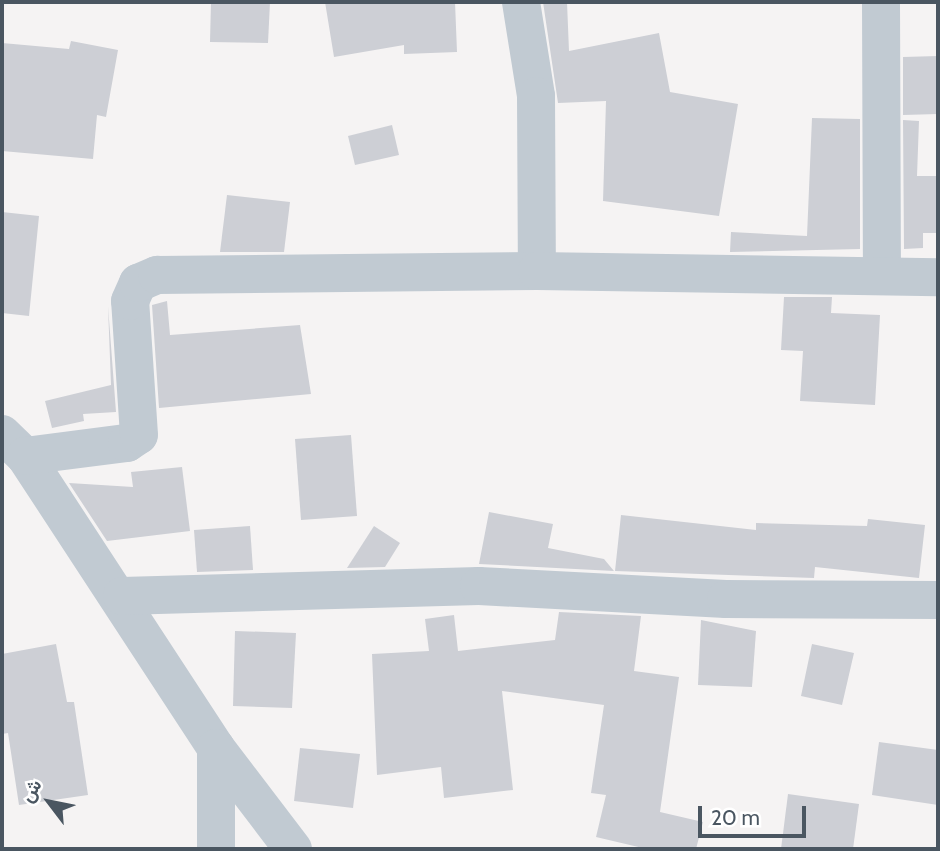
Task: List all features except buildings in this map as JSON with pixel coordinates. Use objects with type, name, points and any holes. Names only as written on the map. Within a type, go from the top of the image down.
[{"type":"street","points":[[521,2],[536,96],[537,271]]},
{"type":"street","points":[[881,2],[882,276]]},
{"type":"street","points":[[13,445],[127,443],[139,435],[130,301],[146,278],[537,271],[938,277]]},
{"type":"street","points":[[13,445],[122,596],[216,748],[293,849]]},
{"type":"street","points":[[122,596],[480,586],[726,599],[938,600]]},
{"type":"street","points":[[216,748],[216,849]]}]
